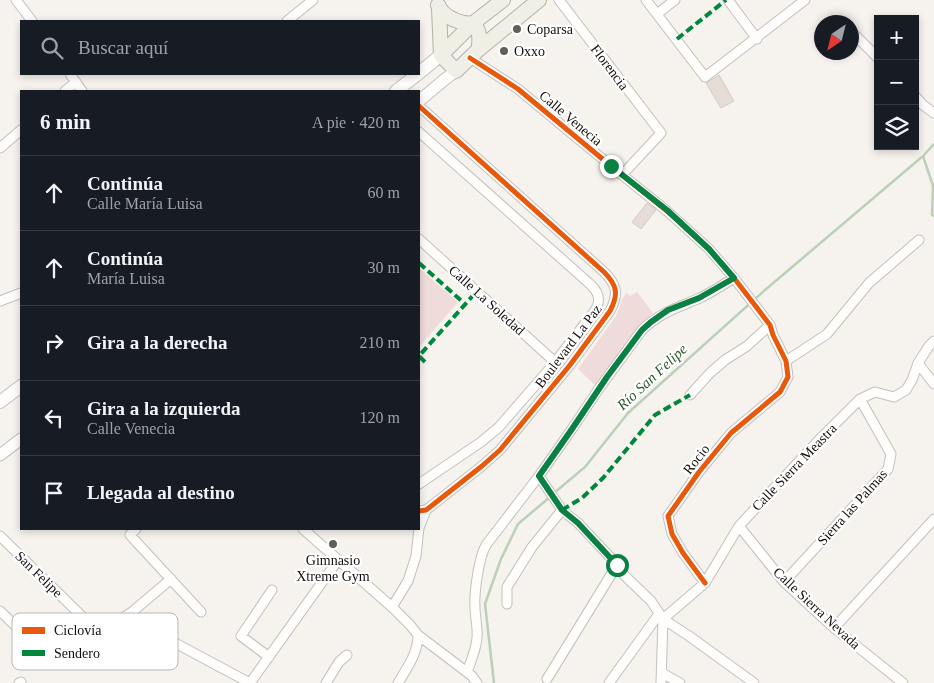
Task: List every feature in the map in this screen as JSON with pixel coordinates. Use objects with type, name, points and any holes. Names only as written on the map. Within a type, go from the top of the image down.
[{"type":"main road","points":[[420,71],[441,55],[472,24],[503,0]]},
{"type":"main road","points":[[438,4],[441,55],[456,71],[538,0]]},
{"type":"main road","points":[[438,4],[445,15],[451,19],[472,24],[476,28],[480,42],[474,54]]},
{"type":"main road","points":[[397,90],[416,75]]},
{"type":"main road","points":[[0,402],[20,387]]},
{"type":"street","points":[[16,0],[31,20]]},
{"type":"street","points":[[288,20],[313,0]]},
{"type":"street","name":"Florencia","points":[[559,0],[661,133],[622,175]]},
{"type":"street","points":[[646,0],[705,77],[805,0]]},
{"type":"street","points":[[657,14],[675,0]]},
{"type":"street","points":[[728,0],[757,38]]},
{"type":"street","points":[[859,39],[874,54]]},
{"type":"street","name":"Calle Venecia","points":[[474,54],[667,210],[709,249],[770,325],[786,361]]},
{"type":"street","points":[[420,100],[456,71]]},
{"type":"street","points":[[71,75],[81,90]]},
{"type":"street","points":[[66,90],[76,82]]},
{"type":"street","points":[[919,100],[934,113]]},
{"type":"street","name":"Boulevard La Paz","points":[[420,107],[604,272],[612,280],[616,294],[610,311],[570,365],[500,450],[482,466],[422,510]]},
{"type":"street","points":[[0,148],[20,131]]},
{"type":"street","name":"Boulevard La Paz","points":[[420,133],[592,285],[600,298],[597,308],[555,362],[494,432],[420,483]]},
{"type":"street","name":"Calle La Soledad","points":[[420,240],[555,362]]},
{"type":"street","points":[[786,361],[827,334],[869,283],[919,240]]},
{"type":"street","points":[[467,672],[477,640],[474,604],[482,553],[490,541],[539,476],[607,377],[642,330],[668,310],[699,298],[734,278]]},
{"type":"street","points":[[0,301],[20,293]]},
{"type":"street","points":[[690,395],[710,373],[725,360],[747,346],[770,325]]},
{"type":"street","points":[[860,399],[875,392],[894,397],[906,390],[912,380],[918,362],[934,341]]},
{"type":"street","name":"Rocio","points":[[705,583],[672,534],[668,516],[699,472],[731,433],[780,392],[788,377],[786,361]]},
{"type":"street","points":[[918,362],[934,384]]},
{"type":"street","name":"Calle Sierra Meastra","points":[[608,683],[661,616],[705,583],[738,526],[860,399]]},
{"type":"street","name":"Sierra las Palmas","points":[[784,582],[888,469],[891,454],[860,399]]},
{"type":"street","points":[[0,456],[20,440]]},
{"type":"street","points":[[539,476],[561,508],[578,523],[625,576],[651,601],[661,616],[754,683]]},
{"type":"street","points":[[507,604],[507,587],[532,547],[561,508]]},
{"type":"street","points":[[834,628],[934,519]]},
{"type":"street","name":"Calle Sierra Nevada","points":[[738,526],[784,582],[834,628],[903,683]]},
{"type":"street","points":[[304,530],[392,607],[410,624],[418,635],[475,678],[477,683]]},
{"type":"street","points":[[392,607],[408,581],[416,556],[419,530]]},
{"type":"street","points":[[133,532],[201,612]]},
{"type":"street","name":"San Felipe","points":[[0,536],[79,613]]},
{"type":"street","points":[[178,644],[250,683],[338,560]]},
{"type":"street","points":[[547,680],[617,565]]},
{"type":"street","points":[[130,613],[171,579]]},
{"type":"street","points":[[269,657],[241,636],[272,590]]},
{"type":"street","points":[[0,611],[12,622]]},
{"type":"street","points":[[661,616],[661,683]]},
{"type":"street","points":[[398,683],[415,654],[418,635]]},
{"type":"street","points":[[326,683],[339,662],[348,655]]},
{"type":"street","points":[[662,673],[680,683]]},
{"type":"shaded area","points":[[420,269],[458,302],[420,346]]},
{"type":"shaded area","points":[[637,292],[653,313],[630,339],[596,386],[578,369],[616,316],[622,299],[627,293],[630,296]]},
{"type":"building","points":[[719,75],[734,101],[721,108],[706,83]]},
{"type":"building","points":[[647,203],[656,210],[641,229],[632,222]]},
{"type":"waterway","name":"Río San Felipe","points":[[554,493],[585,467],[628,413],[765,290],[923,156],[934,144]]},
{"type":"waterway","points":[[923,156],[933,186],[932,215],[934,216]]},
{"type":"waterway","name":"Río San Felipe","points":[[494,683],[485,604],[501,559],[518,524],[550,497]]},
{"type":"marked path","points":[[677,39],[726,0]]},
{"type":"marked path","points":[[420,264],[465,304]]},
{"type":"marked path","points":[[420,355],[477,291]]},
{"type":"marked path","points":[[420,357],[425,362]]},
{"type":"marked path","points":[[562,510],[582,498],[603,478],[655,415],[690,395]]},
{"type":"cycle path","points":[[470,58],[518,89],[667,211],[709,249],[770,325],[786,361],[788,377],[780,392],[731,433],[699,472],[668,516],[672,534],[705,583]]},
{"type":"cycle path","points":[[420,107],[604,272],[612,281],[615,290],[615,300],[610,311],[570,365],[500,450],[430,507],[420,511]]},
{"type":"place","name":"Coparsa","points":[[517,29]]},
{"type":"place","name":"Oxxo","points":[[504,51]]},
{"type":"place","name":"Gimnasio Xtreme Gym","points":[[333,544]]},
{"type":"route","points":[[611,166],[667,210],[709,249],[734,278],[699,298],[668,310],[642,330],[592,398],[539,476],[562,510],[578,523],[617,565]]}]
